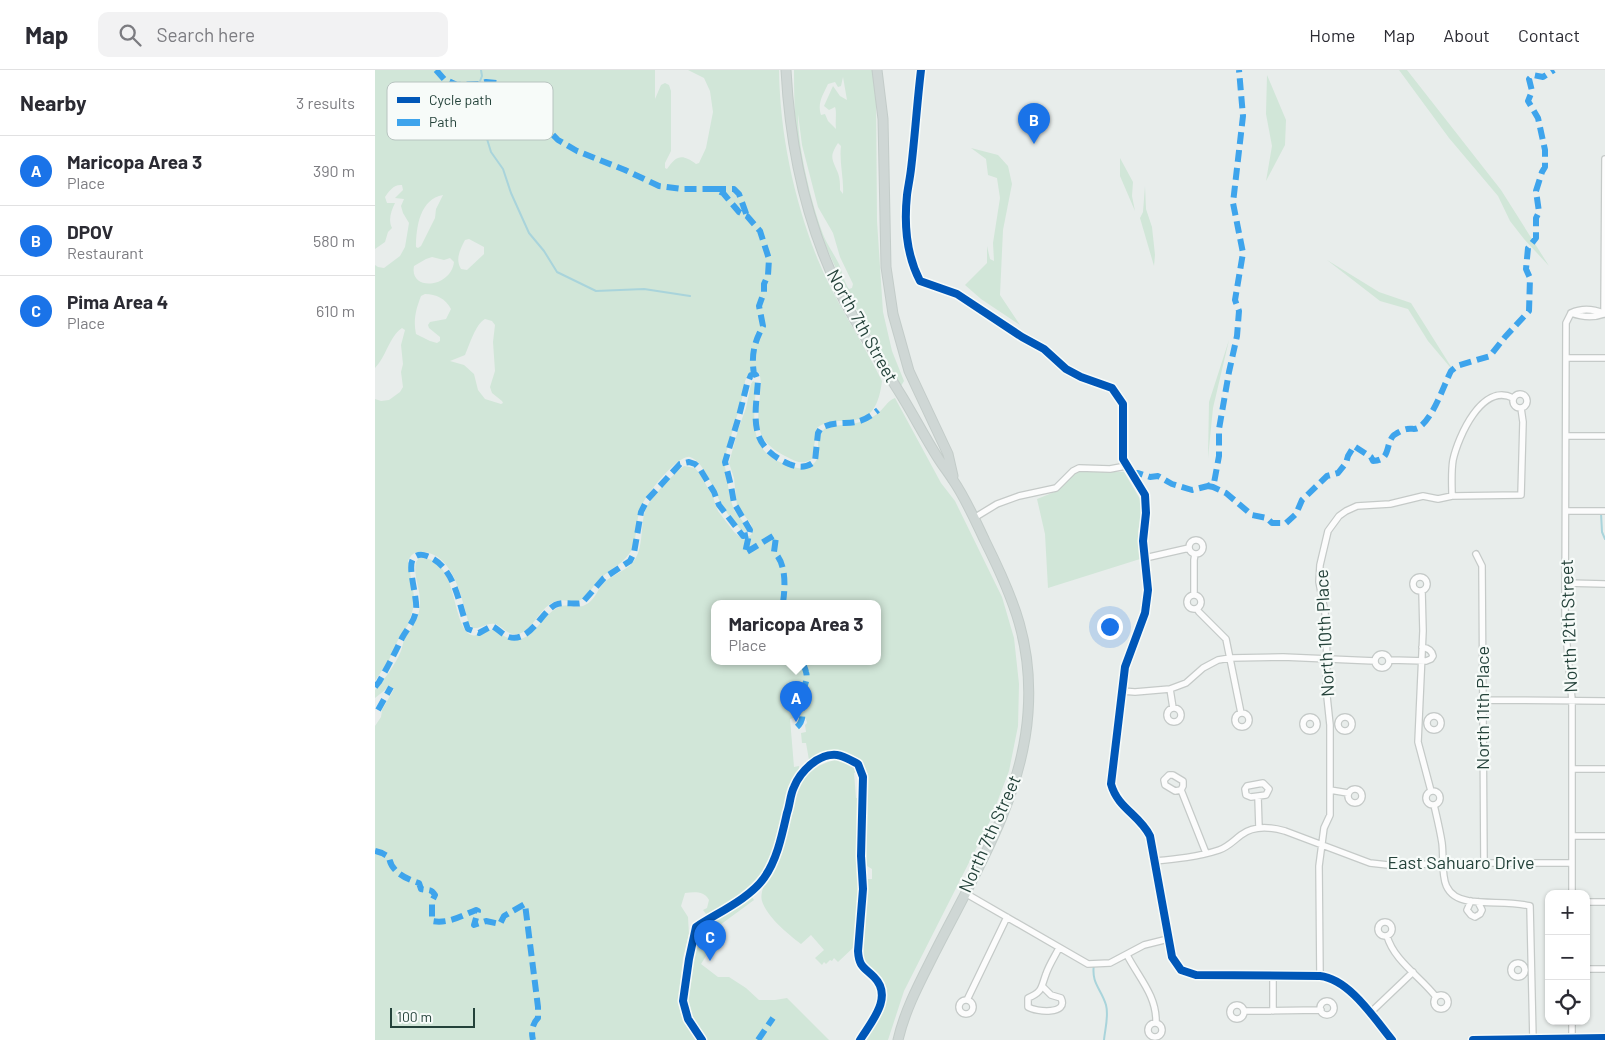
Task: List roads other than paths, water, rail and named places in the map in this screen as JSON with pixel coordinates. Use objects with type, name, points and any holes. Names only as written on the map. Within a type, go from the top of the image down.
[{"type":"main road","name":"North 7th Street","points":[[788,70],[789,114],[799,178],[813,228],[825,259],[853,318],[954,481],[974,518],[1003,577],[1016,609],[1026,658],[1029,691],[1025,740],[1015,781],[1001,819],[916,991],[898,1040]]},
{"type":"main road","name":"North 7th Street","points":[[877,70],[883,119],[886,267],[893,314],[909,371],[948,454],[954,481]]},
{"type":"street","points":[[921,70],[906,217],[914,270],[920,281],[957,294],[1044,349],[1066,369],[1081,377],[1112,388],[1123,404],[1123,460],[1145,495],[1146,513],[1143,540],[1147,602],[1145,613],[1125,667],[1111,784],[1117,800],[1145,827],[1149,836],[1172,957],[1181,970],[1196,975],[1320,976],[1331,978],[1343,985],[1370,1013],[1392,1040]]},
{"type":"street","points":[[1605,159],[1605,314]]},
{"type":"street","name":"North 12th Street","points":[[1572,890],[1572,700],[1565,623],[1566,323],[1571,313],[1577,310],[1597,310],[1605,314]]},
{"type":"street","points":[[1567,358],[1605,358]]},
{"type":"street","points":[[1513,398],[1519,394],[1525,395],[1527,402],[1521,408]]},
{"type":"street","points":[[1513,398],[1505,395],[1490,397],[1479,406],[1457,445],[1453,462],[1452,496],[1521,495],[1523,422],[1521,408]]},
{"type":"street","points":[[1513,398],[1515,406],[1521,408]]},
{"type":"street","points":[[1567,436],[1605,436]]},
{"type":"street","points":[[974,518],[997,504],[1003,504],[1019,496],[1056,488],[1073,471],[1079,468],[1110,469],[1126,466]]},
{"type":"street","name":"North 10th Place","points":[[1320,976],[1319,866],[1324,828],[1330,814],[1330,725],[1326,687],[1325,612],[1319,582],[1320,565],[1328,531],[1339,516],[1357,506],[1390,504],[1423,496],[1438,499],[1452,496]]},
{"type":"street","points":[[1566,511],[1605,511]]},
{"type":"street","points":[[1189,548],[1191,541],[1200,540],[1203,544],[1203,549],[1200,553],[1195,554]]},
{"type":"street","points":[[1145,558],[1189,548]]},
{"type":"street","points":[[1189,548],[1195,554]]},
{"type":"street","points":[[1194,595],[1195,554]]},
{"type":"street","name":"North 11th Place","points":[[1476,554],[1482,566],[1484,863]]},
{"type":"street","points":[[1566,583],[1605,584]]},
{"type":"street","points":[[1422,591],[1422,648],[1418,742],[1431,791]]},
{"type":"street","points":[[1197,609],[1201,605],[1201,601],[1199,596],[1194,595],[1188,598],[1187,605],[1197,609],[1226,640],[1241,713]]},
{"type":"street","points":[[1389,660],[1429,660],[1433,656],[1432,652],[1429,649],[1422,648]]},
{"type":"street","points":[[1382,654],[1386,655],[1389,664],[1384,668],[1378,667],[1375,661],[1376,657],[1382,654]]},
{"type":"street","points":[[1122,691],[1135,692],[1170,689],[1186,683],[1203,668],[1218,660],[1230,658],[1283,657],[1375,661]]},
{"type":"street","points":[[1170,689],[1173,708]]},
{"type":"street","points":[[1484,700],[1605,700]]},
{"type":"street","points":[[1317,724],[1338,724]]},
{"type":"street","points":[[1418,724],[1427,724]]},
{"type":"street","points":[[1572,769],[1605,769]]},
{"type":"street","points":[[1181,790],[1206,853]]},
{"type":"street","points":[[1330,790],[1349,793]]},
{"type":"street","points":[[1431,791],[1438,793],[1440,796],[1440,801],[1435,805],[1430,805],[1426,800],[1427,793],[1431,791]]},
{"type":"street","points":[[1154,861],[1206,853],[1228,846],[1242,834],[1259,828],[1258,797]]},
{"type":"street","points":[[1435,805],[1442,844],[1443,880],[1450,892],[1462,900],[1530,906],[1528,970],[1533,1040]]},
{"type":"street","name":"East Sahuaro Drive","points":[[1259,828],[1275,828],[1370,863],[1397,866],[1484,863],[1572,863]]},
{"type":"street","points":[[1572,836],[1605,836]]},
{"type":"street","points":[[965,893],[1088,964],[1110,963],[1144,945],[1168,939]]},
{"type":"street","points":[[1590,902],[1605,902]]},
{"type":"street","points":[[967,1000],[1007,917]]},
{"type":"street","points":[[1387,936],[1397,955],[1436,997]]},
{"type":"street","points":[[1043,987],[1051,995],[1061,998],[1063,1002],[1062,1007],[1058,1010],[1034,1011],[1028,1007],[1028,998],[1037,995],[1043,987],[1046,974],[1059,948]]},
{"type":"street","points":[[1127,955],[1155,1004],[1156,1024]]},
{"type":"street","points":[[1590,969],[1605,969]]},
{"type":"street","points":[[1370,1013],[1413,972]]},
{"type":"street","points":[[1273,976],[1273,1011]]},
{"type":"street","points":[[1244,1011],[1321,1010]]},
{"type":"street","points":[[1156,1024],[1160,1025],[1162,1030],[1157,1038],[1149,1032],[1150,1026],[1156,1024]]},
{"type":"street","points":[[1572,1025],[1572,1039]]},
{"type":"street","points":[[1473,1040],[1605,1038]]},
{"type":"waterway","points":[[480,82],[482,76],[481,70]]},
{"type":"waterway","points":[[487,140],[491,152],[503,169],[511,193],[529,233],[544,251],[557,272],[596,291],[644,289],[690,296]]},
{"type":"waterway","points":[[1601,513],[1602,532],[1605,539]]},
{"type":"waterway","points":[[1094,964],[1095,981],[1107,1009],[1104,1040]]},
{"type":"place","name":"DPOV","points":[[1034,144]]},
{"type":"place","name":"Maricopa Area 3","points":[[796,722]]},
{"type":"place","name":"Pima Area 4","points":[[710,961]]}]
